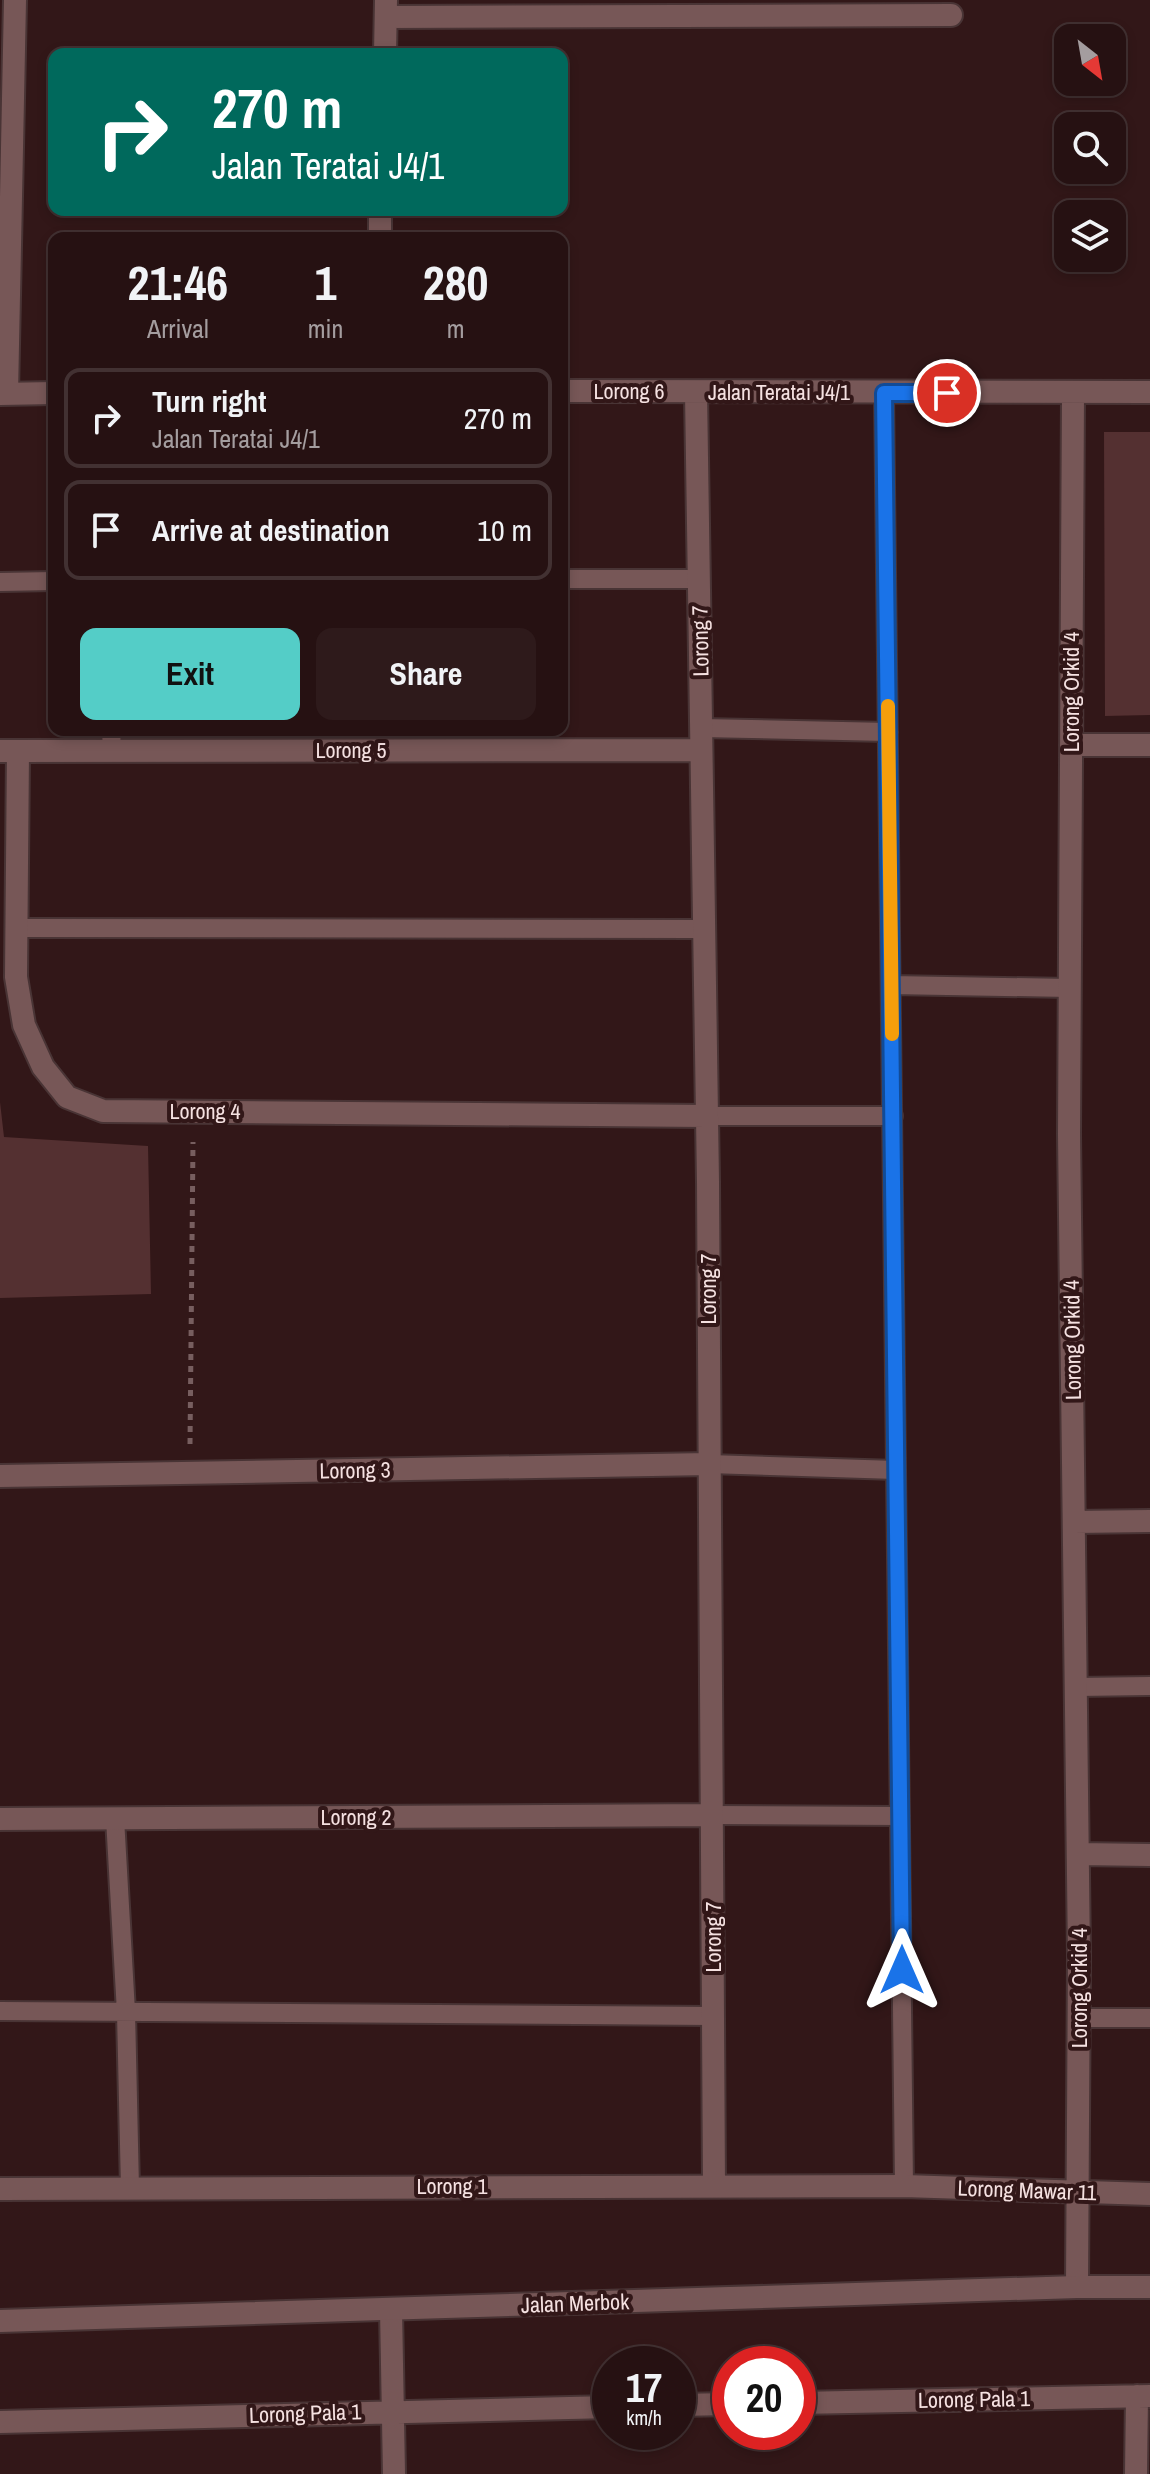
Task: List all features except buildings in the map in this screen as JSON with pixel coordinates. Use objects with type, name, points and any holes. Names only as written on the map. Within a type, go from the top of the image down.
[{"type":"street","points":[[15,0],[4,394],[48,393]]},
{"type":"street","points":[[385,48],[386,8],[676,7],[951,15]]},
{"type":"street","name":"Lorong 6","points":[[568,391],[696,392]]},
{"type":"street","name":"Jalan Teratai J4/1","points":[[696,392],[1150,392]]},
{"type":"street","name":"Lorong 7","points":[[696,392],[706,1116],[714,2186]]},
{"type":"street","name":"Lorong Orkid 4","points":[[1073,394],[1070,988],[1079,2018],[1077,2287]]},
{"type":"street","name":"Lorong 5","points":[[9,751],[112,740],[701,739]]},
{"type":"street","points":[[1071,745],[1150,745]]},
{"type":"street","name":"Lorong 4","points":[[9,751],[16,977],[24,1025],[43,1067],[67,1097],[103,1111],[706,1116]]},
{"type":"street","name":"Lorong 3","points":[[0,1476],[709,1464]]},
{"type":"street","points":[[1074,1522],[1150,1521]]},
{"type":"street","name":"Lorong 2","points":[[0,1819],[712,1815]]},
{"type":"street","points":[[1078,1854],[1150,1855]]},
{"type":"street","name":"Lorong 1","points":[[0,2189],[904,2186]]},
{"type":"street","name":"Lorong Mawar 11","points":[[904,2186],[1150,2194]]},
{"type":"street","name":"Jalan Merbok","points":[[0,2321],[1150,2287]]},
{"type":"street","points":[[391,2309],[394,2474]]},
{"type":"street","points":[[1136,2474],[1143,2396]]},
{"type":"street","name":"Lorong Pala 1","points":[[816,2403],[1143,2396]]},
{"type":"street","name":"Lorong Pala 1","points":[[0,2422],[592,2407]]},
{"type":"lane","points":[[884,393],[904,2186]]},
{"type":"lane","points":[[568,579],[699,579]]},
{"type":"lane","points":[[0,582],[48,581]]},
{"type":"lane","points":[[701,739],[888,732]]},
{"type":"lane","points":[[16,928],[704,929]]},
{"type":"lane","points":[[891,985],[1070,988]]},
{"type":"lane","points":[[706,1116],[893,1116]]},
{"type":"lane","points":[[709,1464],[896,1470]]},
{"type":"lane","points":[[1076,1687],[1150,1686]]},
{"type":"lane","points":[[712,1815],[900,1816]]},
{"type":"lane","points":[[115,1818],[126,2012],[130,2188]]},
{"type":"lane","points":[[0,2011],[713,2016]]},
{"type":"lane","points":[[1079,2018],[1150,2018]]},
{"type":"path","points":[[189,1473],[193,1111]]},
{"type":"shaded area","points":[[1104,432],[1150,432],[1150,715],[1105,716]]},
{"type":"shaded area","points":[[0,1102],[4,1137],[148,1146],[151,1294],[0,1298]]},
{"type":"slow traffic","points":[[888,706],[892,1034]]},
{"type":"route","points":[[902,1970],[884,393],[947,393]]}]
